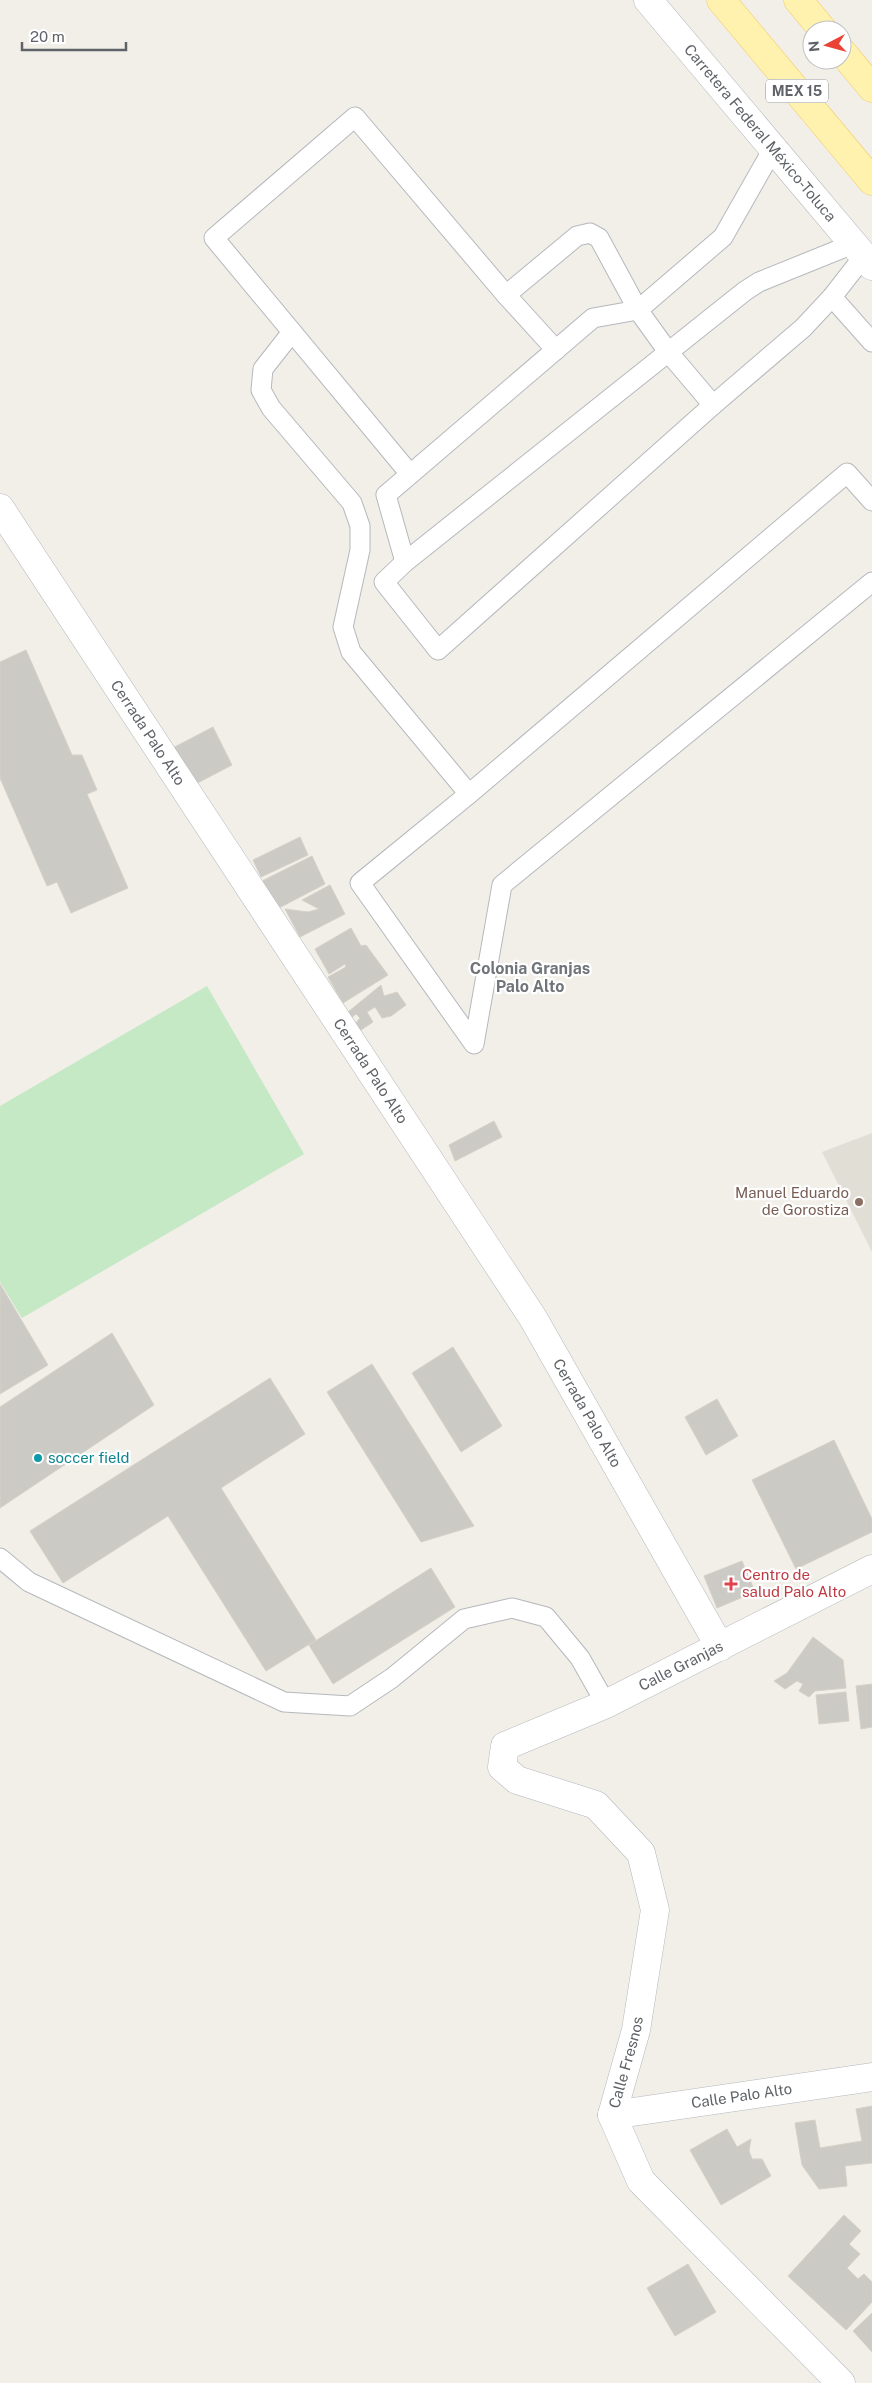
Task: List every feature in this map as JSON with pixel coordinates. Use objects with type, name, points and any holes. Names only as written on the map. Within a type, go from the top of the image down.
[{"type":"main road","name":"MEX 15","points":[[721,0],[872,181]]},
{"type":"main road","points":[[798,0],[815,20]]},
{"type":"main road","points":[[852,64],[872,88]]},
{"type":"street","name":"Carretera Federal México-Toluca","points":[[648,0],[863,255]]},
{"type":"street","name":"Cerrada Palo Alto","points":[[0,508],[533,1318],[720,1647]]},
{"type":"street","name":"Calle Granjas","points":[[502,1767],[506,1746],[606,1704],[872,1569]]},
{"type":"street","name":"Calle Fresnos","points":[[502,1767],[516,1780],[596,1805],[641,1852],[655,1910],[636,2030],[612,2115],[640,2181],[841,2383]]},
{"type":"street","name":"Calle Palo Alto","points":[[612,2115],[872,2077]]},
{"type":"lane","points":[[410,474],[214,238],[329,142],[355,117],[506,295],[556,350]]},
{"type":"lane","points":[[405,562],[386,495],[594,318],[638,310],[723,237],[773,150]]},
{"type":"lane","points":[[506,295],[577,236],[590,233],[600,238],[638,310],[669,353],[713,405]]},
{"type":"lane","points":[[863,255],[832,296],[802,328],[438,650],[384,582],[405,562],[758,282],[863,255]]},
{"type":"lane","points":[[832,296],[872,342]]},
{"type":"lane","points":[[292,332],[263,369],[261,390],[271,408],[352,503],[360,526],[360,550],[343,627],[351,652],[469,794]]},
{"type":"lane","points":[[872,501],[847,473],[469,794],[360,883],[474,1044],[502,885],[872,582]]},
{"type":"lane","points":[[0,1558],[29,1582],[284,1702],[350,1706],[392,1678],[464,1620],[512,1608],[546,1618],[580,1658],[606,1704]]},
{"type":"shaded area","name":"Manuel Eduardo de Gorostiza","points":[[872,1133],[872,1252],[822,1152]]},
{"type":"green space","points":[[207,986],[304,1154],[22,1318],[0,1282],[0,1106]]},
{"type":"building","points":[[26,650],[72,755],[82,755],[97,790],[87,794],[128,888],[71,913],[57,882],[47,886],[0,778],[0,662]]},
{"type":"building","points":[[213,727],[232,765],[186,789],[167,751]]},
{"type":"building","points":[[300,837],[308,855],[261,877],[253,860]]},
{"type":"building","points":[[312,856],[325,884],[277,909],[262,881]]},
{"type":"building","points":[[330,885],[345,914],[300,937],[285,909],[308,912],[319,909],[302,900]]},
{"type":"building","points":[[351,928],[361,946],[366,945],[388,975],[343,1003],[328,977],[346,967],[345,964],[329,974],[315,949]]},
{"type":"building","points":[[381,985],[384,996],[397,992],[406,1005],[391,1016],[382,1018],[375,1007],[367,1012],[373,1022],[358,1032],[354,1025],[360,1018],[356,1014],[350,1019],[348,1012]]},
{"type":"building","points":[[494,1121],[502,1137],[455,1161],[449,1145]]},
{"type":"building","points":[[0,1284],[48,1365],[0,1394]]},
{"type":"building","name":"soccer field","points":[[112,1333],[154,1405],[0,1508],[0,1407]]},
{"type":"building","points":[[453,1347],[502,1426],[461,1452],[412,1373]]},
{"type":"building","points":[[372,1364],[474,1526],[421,1542],[327,1392]]},
{"type":"building","points":[[270,1378],[305,1434],[221,1488],[316,1640],[266,1671],[168,1516],[63,1583],[30,1531]]},
{"type":"building","points":[[717,1399],[738,1436],[706,1455],[685,1417]]},
{"type":"building","points":[[834,1440],[872,1519],[872,1532],[796,1569],[752,1480]]},
{"type":"building","name":"Centro de salud Palo Alto","points":[[742,1561],[755,1592],[717,1608],[704,1576]]},
{"type":"building","points":[[431,1568],[455,1607],[333,1684],[309,1645]]},
{"type":"building","points":[[813,1637],[843,1660],[846,1688],[815,1691],[809,1697],[799,1691],[803,1684],[797,1681],[785,1689],[774,1681],[787,1673]]},
{"type":"building","points":[[872,1684],[872,1727],[861,1729],[856,1686]]},
{"type":"building","points":[[846,1692],[849,1721],[819,1724],[816,1695]]},
{"type":"building","points":[[872,2106],[872,2163],[845,2166],[847,2186],[819,2189],[802,2165],[795,2123],[815,2120],[820,2148],[862,2141],[856,2109]]},
{"type":"building","points":[[727,2129],[737,2147],[751,2139],[749,2151],[752,2159],[762,2159],[771,2176],[721,2205],[690,2150]]},
{"type":"building","points":[[844,2215],[861,2231],[849,2244],[860,2254],[847,2268],[858,2279],[864,2274],[872,2282],[872,2302],[846,2330],[788,2276]]},
{"type":"building","points":[[688,2264],[716,2312],[675,2336],[647,2288]]},
{"type":"building","points":[[872,2313],[872,2352],[853,2331]]},
{"type":"place","name":"Manuel Eduardo de Gorostiza","points":[[859,1202]]},
{"type":"place","name":"soccer field","points":[[38,1458]]},
{"type":"place","name":"Centro de salud Palo Alto","points":[[731,1584]]},
{"type":"district","name":"Colonia Granjas Palo Alto","points":[[530,977]]}]
